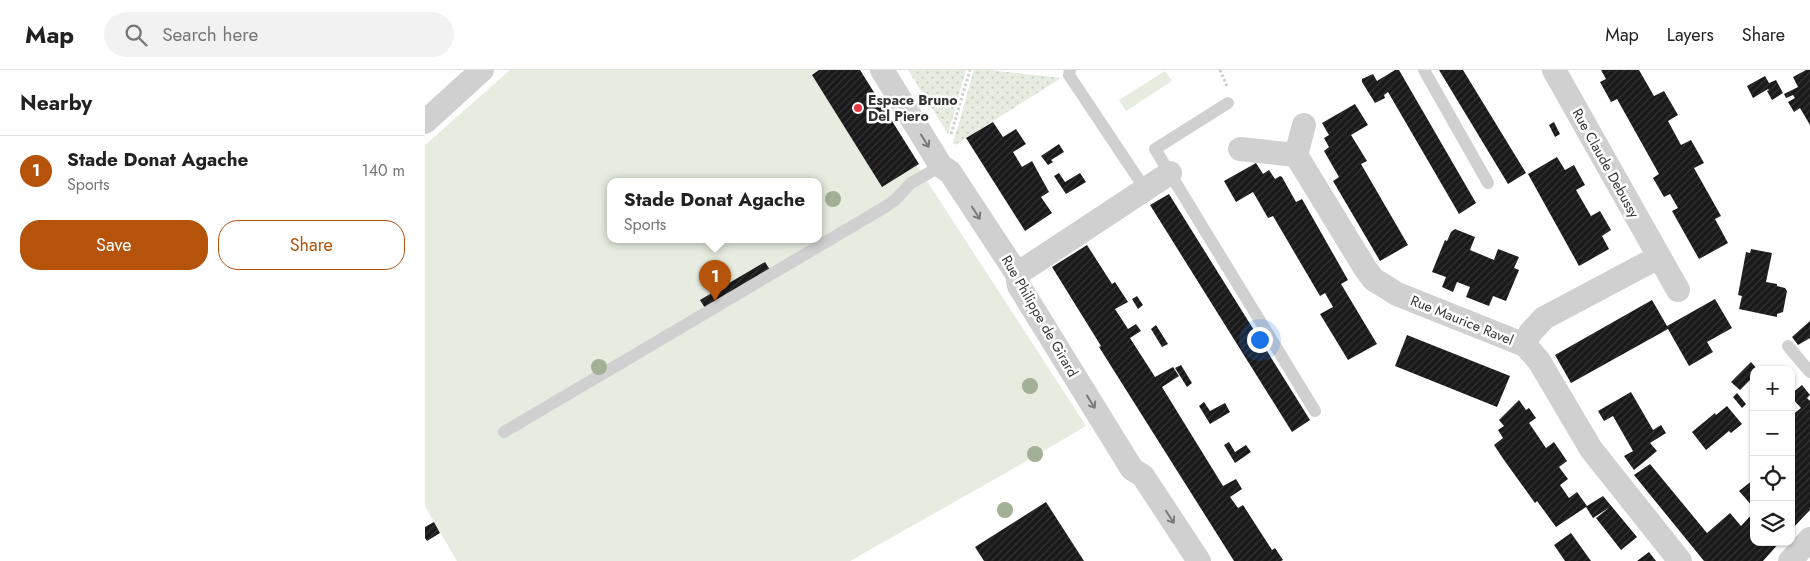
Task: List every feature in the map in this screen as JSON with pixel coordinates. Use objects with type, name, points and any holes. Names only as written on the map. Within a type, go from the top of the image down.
[{"type":"street","points":[[425,122],[482,70]]},
{"type":"street","name":"Rue Philippe de Girard","points":[[881,70],[941,166],[950,172],[1017,274],[1019,286],[1132,469],[1143,476],[1199,561]]},
{"type":"street","name":"Rue Claude Debussy","points":[[1554,70],[1678,290]]},
{"type":"street","points":[[1240,148],[1296,155],[1303,125]]},
{"type":"street","name":"Rue Maurice Ravel","points":[[1296,155],[1373,279],[1397,294],[1525,345],[1539,361],[1591,449],[1680,561]]},
{"type":"street","points":[[1017,274],[1170,173]]},
{"type":"street","points":[[1525,345],[1530,333],[1544,318],[1659,257]]},
{"type":"street","points":[[1790,561],[1810,539]]},
{"type":"lane","points":[[1070,70],[1069,75],[1145,189]]},
{"type":"lane","points":[[1424,70],[1488,183]]},
{"type":"lane","points":[[1228,103],[1155,148],[1315,411]]},
{"type":"lane","points":[[504,432],[885,207],[895,200],[914,180],[941,166]]},
{"type":"lane","points":[[1788,346],[1810,372]]},
{"type":"path","points":[[941,166],[970,70]]},
{"type":"shaded area","points":[[510,70],[852,70],[918,167],[1086,426],[850,561],[457,561],[425,506],[425,145]]},
{"type":"shaded area","points":[[908,70],[966,70],[948,134]]},
{"type":"shaded area","points":[[974,70],[1061,78],[955,145],[953,143]]},
{"type":"shaded area","points":[[1165,71],[1172,81],[1126,111],[1119,100]]},
{"type":"building","name":"Espace Bruno Del Piero","points":[[819,70],[860,70],[919,164],[882,187],[812,75]]},
{"type":"building","points":[[1395,70],[1399,70],[1476,203],[1459,214],[1388,92],[1384,95],[1385,98],[1375,103],[1362,82],[1362,79],[1373,74],[1377,81]]},
{"type":"building","points":[[1439,70],[1463,70],[1526,173],[1508,184]]},
{"type":"building","points":[[1601,70],[1639,70],[1654,96],[1664,91],[1678,115],[1668,121],[1681,145],[1691,140],[1704,163],[1694,168],[1721,216],[1715,219],[1728,243],[1699,259],[1672,211],[1678,208],[1670,194],[1664,197],[1653,178],[1659,174],[1617,99],[1611,102],[1600,82],[1606,79]]},
{"type":"building","points":[[1806,70],[1810,70],[1810,125],[1800,108],[1794,112],[1788,102],[1795,98],[1793,95],[1786,98],[1784,94],[1798,87],[1793,77]]},
{"type":"building","points":[[1765,76],[1769,83],[1776,80],[1783,93],[1772,100],[1767,91],[1768,89],[1753,98],[1747,86]]},
{"type":"building","points":[[1355,104],[1368,125],[1351,135],[1367,161],[1361,164],[1408,245],[1380,261],[1333,181],[1339,177],[1324,151],[1329,147],[1324,138],[1329,135],[1322,123]]},
{"type":"building","points":[[993,122],[1003,137],[1016,129],[1026,144],[1013,152],[1022,167],[1032,161],[1049,192],[1041,197],[1052,213],[1025,231],[966,138]]},
{"type":"building","points":[[1554,122],[1560,134],[1555,137],[1549,125]]},
{"type":"building","points":[[1059,144],[1064,152],[1051,160],[1053,162],[1048,165],[1041,156]]},
{"type":"building","points":[[1557,157],[1565,170],[1574,165],[1585,185],[1576,190],[1591,216],[1600,211],[1611,230],[1602,236],[1609,249],[1579,266],[1528,174]]},
{"type":"building","points":[[1256,163],[1263,174],[1269,170],[1275,179],[1280,176],[1282,177],[1296,202],[1302,199],[1348,280],[1341,284],[1377,344],[1348,360],[1320,314],[1333,307],[1325,293],[1320,296],[1273,216],[1268,218],[1253,192],[1236,202],[1224,181]]},
{"type":"building","points":[[1059,173],[1065,182],[1080,173],[1086,182],[1066,194],[1054,176]]},
{"type":"building","points":[[1169,194],[1310,420],[1292,432],[1150,205]]},
{"type":"building","points":[[1455,229],[1475,237],[1470,250],[1494,260],[1498,249],[1519,257],[1514,268],[1519,270],[1506,301],[1493,296],[1489,306],[1466,297],[1470,287],[1457,282],[1453,292],[1442,287],[1446,277],[1432,272],[1445,240],[1447,241],[1451,232]]},
{"type":"building","points":[[1087,245],[1112,284],[1115,282],[1128,302],[1115,309],[1128,329],[1136,324],[1141,331],[1130,338],[1155,377],[1173,367],[1179,376],[1162,387],[1223,486],[1236,479],[1242,489],[1230,497],[1238,508],[1243,505],[1272,550],[1275,548],[1283,560],[1234,561],[1099,347],[1101,346],[1052,267]]},
{"type":"building","points":[[1751,249],[1772,253],[1766,282],[1777,284],[1777,286],[1785,288],[1787,291],[1783,312],[1777,314],[1777,317],[1739,309],[1742,296],[1738,295],[1746,252],[1750,253]]},
{"type":"building","points":[[765,262],[770,270],[705,308],[700,300]]},
{"type":"building","points":[[1137,296],[1143,305],[1138,309],[1132,299]]},
{"type":"building","points":[[1715,299],[1732,328],[1707,342],[1713,352],[1689,366],[1668,329],[1571,383],[1555,355],[1652,300],[1667,326]]},
{"type":"building","points":[[1810,321],[1810,338],[1798,345],[1792,337]]},
{"type":"building","points":[[1156,325],[1168,344],[1162,347],[1151,329]]},
{"type":"building","points":[[1407,335],[1510,376],[1497,407],[1395,366]]},
{"type":"building","points":[[1751,362],[1754,366],[1750,366],[1750,380],[1740,390],[1731,382]]},
{"type":"building","points":[[1181,365],[1192,383],[1187,387],[1175,368]]},
{"type":"building","points":[[1802,385],[1810,395],[1807,398],[1810,401],[1810,510],[1795,526],[1795,413],[1801,408],[1795,401],[1795,391]]},
{"type":"building","points":[[1631,392],[1653,430],[1661,425],[1666,433],[1650,443],[1657,451],[1634,470],[1624,456],[1633,451],[1613,416],[1604,421],[1598,411]]},
{"type":"building","points":[[1737,393],[1746,404],[1742,408],[1733,397]]},
{"type":"building","points":[[1519,400],[1526,410],[1529,408],[1536,418],[1529,423],[1546,448],[1554,442],[1567,461],[1559,467],[1568,479],[1560,485],[1569,498],[1577,492],[1587,506],[1603,496],[1637,537],[1621,550],[1596,518],[1610,507],[1593,518],[1586,507],[1556,527],[1537,501],[1535,503],[1504,460],[1494,445],[1503,438],[1498,430],[1504,426],[1499,420]]},
{"type":"building","points":[[1204,402],[1210,411],[1225,403],[1230,412],[1210,424],[1199,406]]},
{"type":"building","points":[[1727,406],[1742,424],[1731,433],[1729,431],[1706,450],[1692,432],[1715,413],[1716,415]]},
{"type":"building","points":[[1229,442],[1235,452],[1246,445],[1251,452],[1235,463],[1224,445]]},
{"type":"building","points":[[1650,464],[1707,533],[1730,513],[1741,526],[1750,516],[1750,546],[1776,546],[1763,561],[1704,561],[1634,475]]},
{"type":"building","points":[[1750,482],[1750,503],[1739,491]]},
{"type":"building","points":[[1046,502],[1084,561],[984,561],[975,547]]},
{"type":"building","points":[[434,522],[440,533],[427,541],[425,538],[425,527]]},
{"type":"building","points":[[1571,533],[1591,561],[1565,561],[1554,545]]},
{"type":"building","points":[[1649,552],[1656,561],[1637,561]]},
{"type":"place","name":"Espace Bruno Del Piero","points":[[858,108]]},
{"type":"place","name":"Stade Donat Agache","points":[[715,301]]}]
